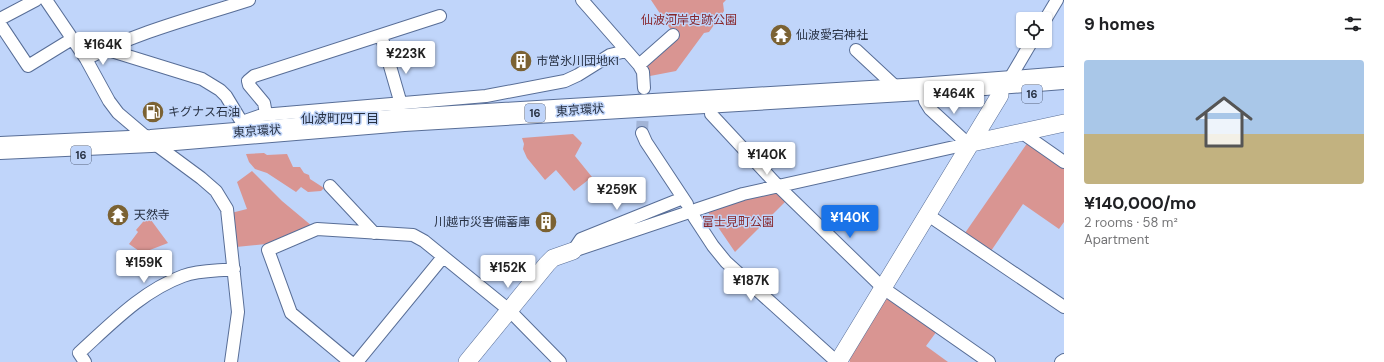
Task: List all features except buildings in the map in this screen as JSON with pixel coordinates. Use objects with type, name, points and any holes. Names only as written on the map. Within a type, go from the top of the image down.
[{"type":"highway","name":"東京環状","points":[[0,148],[326,140],[924,101],[1064,78]]},
{"type":"highway","name":"東京環状","points":[[0,160],[156,144],[245,127],[403,112],[899,90],[1003,89],[1064,92]]},
{"type":"street","points":[[0,19],[36,0]]},
{"type":"street","points":[[46,0],[86,59],[108,101],[118,113],[216,191],[227,209],[238,312],[232,362]]},
{"type":"street","points":[[86,59],[105,49],[157,28],[249,0]]},
{"type":"street","points":[[582,0],[639,65],[643,72],[644,88]]},
{"type":"street","points":[[1050,12],[1057,0]]},
{"type":"street","points":[[266,114],[264,103],[249,85],[250,79],[440,16]]},
{"type":"street","points":[[0,24],[28,66],[72,39]]},
{"type":"street","points":[[381,35],[403,112]]},
{"type":"street","points":[[639,65],[673,35]]},
{"type":"street","points":[[694,217],[713,246],[726,262],[838,362],[1028,48]]},
{"type":"street","points":[[105,49],[202,78],[226,96],[245,127],[266,114],[403,112],[565,81],[578,75],[610,55],[626,51]]},
{"type":"street","points":[[856,50],[899,90]]},
{"type":"street","points":[[924,101],[930,109],[970,143]]},
{"type":"street","points":[[711,114],[778,186],[883,288],[989,362]]},
{"type":"street","points":[[467,362],[553,258],[718,202],[778,186],[1064,123]]},
{"type":"street","points":[[1021,132],[1064,162]]},
{"type":"street","points":[[573,251],[581,239],[685,201],[646,142],[642,133]]},
{"type":"street","points":[[330,186],[374,233]]},
{"type":"street","points":[[928,215],[1064,307]]},
{"type":"street","points":[[350,362],[291,313],[268,250],[318,229],[413,235],[424,241],[509,310],[560,362]]},
{"type":"street","points":[[357,362],[443,257]]},
{"type":"street","points":[[85,362],[80,353],[133,304],[183,276],[204,271],[234,269]]},
{"type":"green space","name":"仙波河岸史跡公園","points":[[651,0],[726,0],[723,3],[724,11],[709,32],[704,33],[676,71],[650,76],[646,67],[671,30]]},
{"type":"green space","points":[[573,134],[582,143],[575,156],[592,177],[574,191],[556,170],[545,180],[527,158],[523,149],[524,144],[522,138]]},
{"type":"green space","points":[[1028,142],[1064,167],[1064,222],[1059,229],[1023,204],[991,251],[965,233]]},
{"type":"green space","points":[[264,153],[267,155],[287,154],[293,167],[300,167],[304,173],[309,175],[310,179],[324,188],[321,191],[308,192],[301,187],[296,192],[267,173],[255,169],[249,162],[246,154]]},
{"type":"green space","points":[[252,171],[282,201],[312,226],[276,243],[236,247],[231,213],[247,209],[237,182]]},
{"type":"green space","name":"富士見町公園","points":[[779,190],[788,199],[735,252],[707,211]]},
{"type":"green space","points":[[148,216],[168,243],[142,253],[129,244],[138,232],[136,230]]},
{"type":"green space","points":[[886,295],[937,331],[926,346],[948,362],[850,362],[849,357]]},
{"type":"tunnel","points":[[642,133],[644,88]]},
{"type":"place","name":"仙波愛宕神社","points":[[781,35]]},
{"type":"place","name":"市営氷川団地K1","points":[[521,61]]},
{"type":"place","name":"キグナス石油","points":[[153,112]]},
{"type":"place","name":"天然寺","points":[[118,215]]},
{"type":"place","name":"川越市災害備蓄庫","points":[[546,222]]},
{"type":"district","name":"仙波町四丁目","points":[[340,118]]}]
